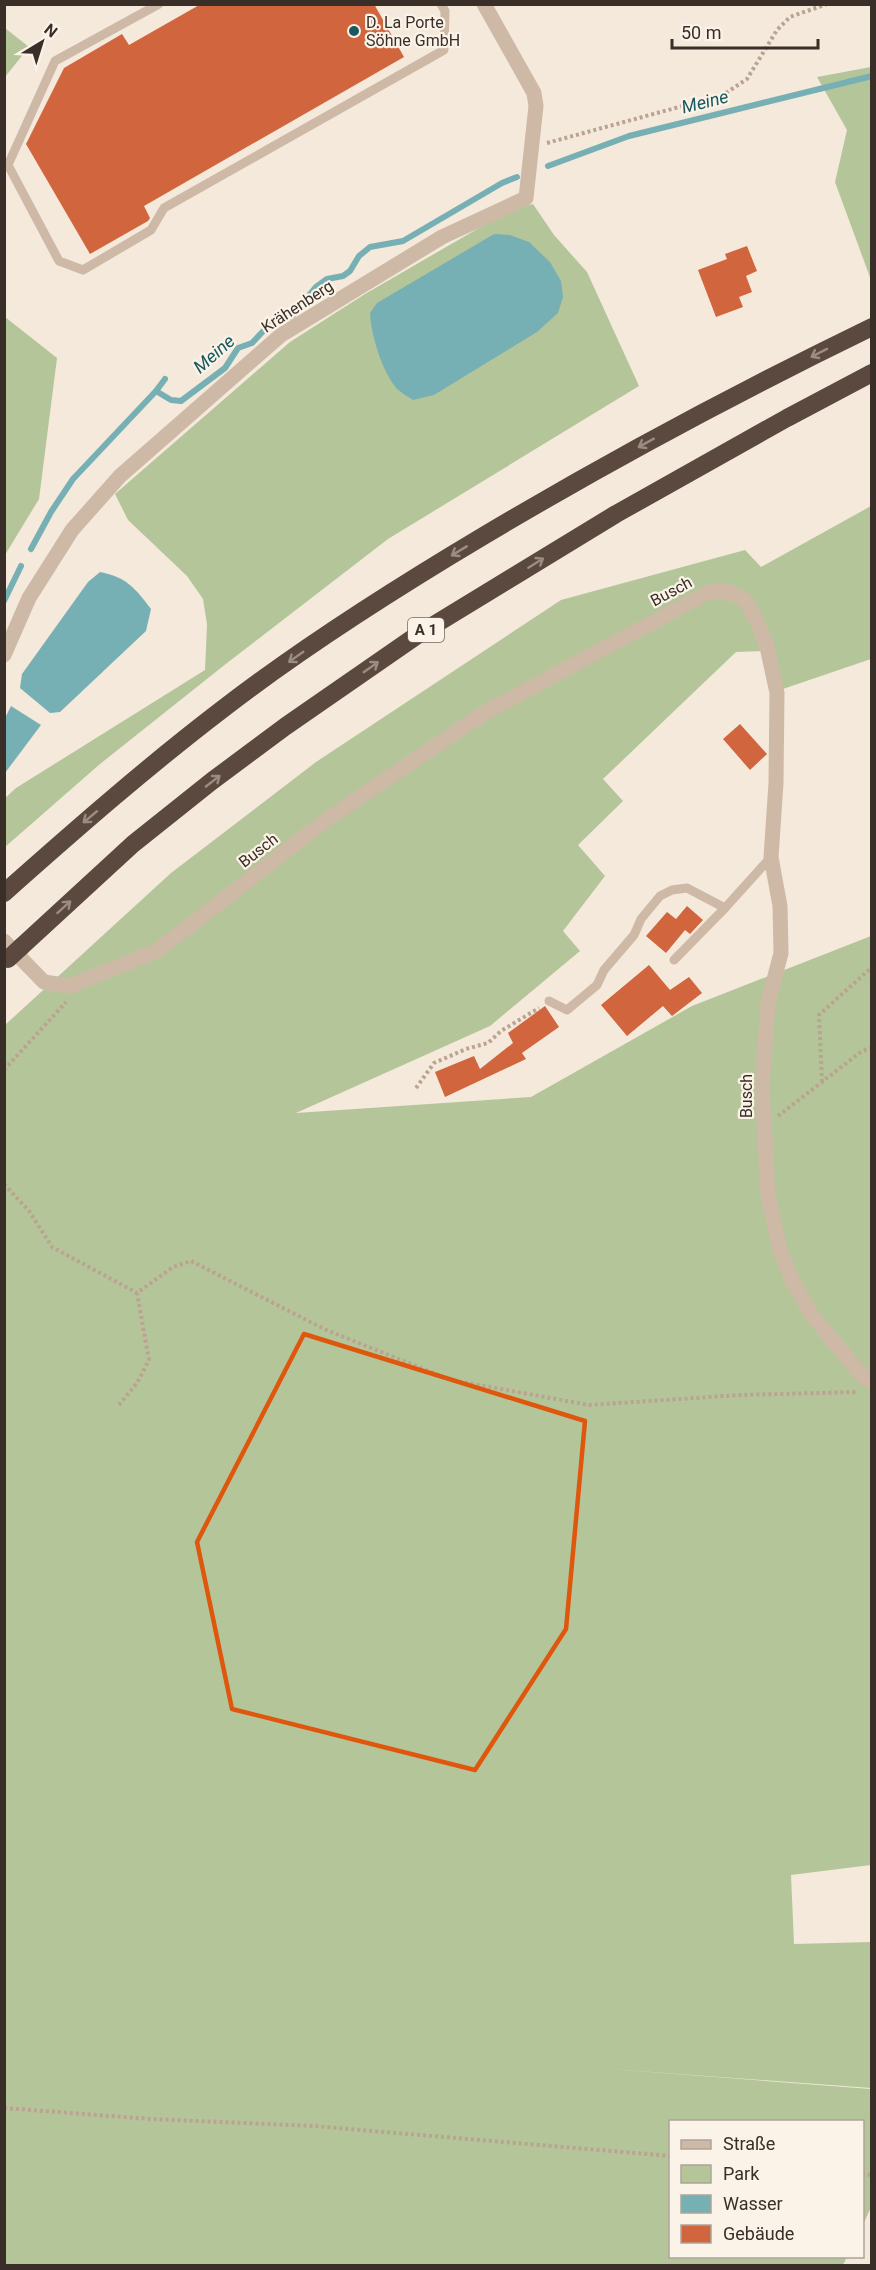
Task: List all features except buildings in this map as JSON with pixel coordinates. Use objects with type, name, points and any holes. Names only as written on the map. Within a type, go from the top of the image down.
[{"type":"highway","points":[[4,893],[75,829],[225,707],[418,575],[534,506],[667,432],[872,327]]},
{"type":"highway","name":"A 1","points":[[10,952],[133,844],[212,781],[286,726],[416,636],[616,514],[872,373]]},
{"type":"street","name":"Krähenberg","points":[[4,656],[29,598],[53,559],[72,530],[120,476],[281,335],[441,237],[526,198],[536,106],[534,93],[484,4]]},
{"type":"street","name":"Busch","points":[[10,952],[44,982],[70,986],[158,951],[326,820],[484,713],[709,591],[727,591],[745,600],[756,619],[767,647],[777,693],[776,783],[771,856],[780,906],[781,953],[768,1003],[762,1086],[768,1195],[780,1250],[792,1280],[812,1314],[870,1388]]},
{"type":"lane","points":[[159,4],[55,61],[8,165],[59,261],[82,270],[151,230],[164,208],[444,50],[445,11],[441,4]]},
{"type":"lane","points":[[674,960],[725,908],[771,856]]},
{"type":"lane","points":[[549,1001],[567,1010],[597,985],[604,970],[634,935],[642,919],[660,896],[672,890],[687,888],[725,908]]},
{"type":"path","points":[[532,148],[723,94],[747,79],[777,30],[790,17],[827,4]]},
{"type":"path","points":[[822,1082],[819,1015],[872,966]]},
{"type":"path","points":[[4,1070],[86,980]]},
{"type":"path","points":[[416,1088],[434,1063],[465,1049],[488,1043],[501,1031],[549,1001]]},
{"type":"path","points":[[764,1128],[862,1051],[872,1048]]},
{"type":"path","points":[[4,1184],[29,1211],[52,1246],[137,1293]]},
{"type":"path","points":[[137,1293],[173,1267],[191,1261],[324,1329],[452,1380],[589,1405],[870,1388]]},
{"type":"path","points":[[119,1405],[137,1383],[149,1360],[137,1293]]},
{"type":"path","points":[[4,2108],[150,2119],[314,2126],[669,2156]]},
{"type":"highlighted area","points":[[304,1334],[585,1421],[566,1629],[475,1770],[232,1709],[197,1542]]},
{"type":"green space","points":[[5,28],[29,47],[5,77]]},
{"type":"green space","points":[[872,67],[871,280],[835,182],[847,130],[817,77]]},
{"type":"green space","points":[[533,204],[554,235],[587,272],[639,386],[388,539],[100,764],[5,847],[4,799],[16,788],[205,670],[207,624],[203,599],[187,576],[128,520],[115,494],[290,342],[365,294],[510,210]]},
{"type":"green space","points":[[5,317],[57,358],[39,499],[5,555]]},
{"type":"green space","points":[[871,506],[871,659],[774,692],[767,651],[736,652],[603,779],[623,801],[578,845],[605,876],[563,931],[580,951],[490,1026],[296,1113],[531,1097],[692,1006],[871,936],[871,1865],[791,1875],[794,1944],[871,1942],[871,2088],[597,2068],[871,2089],[871,2207],[864,2223],[864,2120],[669,2120],[669,2258],[846,2258],[843,2265],[5,2265],[5,1025],[171,873],[316,762],[561,600],[745,550],[761,567]]},
{"type":"water","points":[[494,234],[510,235],[529,242],[550,262],[561,281],[563,297],[558,313],[537,332],[434,395],[413,400],[397,389],[382,363],[375,342],[370,313],[377,303]]},
{"type":"water","points":[[100,572],[123,580],[135,589],[151,609],[146,631],[60,712],[50,713],[20,688],[22,674],[88,582]]},
{"type":"water","points":[[11,706],[41,725],[5,773],[5,718]]},
{"type":"waterway","name":"Meine","points":[[548,166],[629,136],[872,76]]},
{"type":"waterway","name":"Meine","points":[[31,549],[51,512],[73,479],[156,391],[171,400],[181,401],[225,368],[238,348],[252,343],[270,324],[292,316],[316,287],[327,279],[343,276],[350,271],[359,256],[370,247],[403,241],[502,183],[517,177]]},
{"type":"waterway","points":[[156,391],[165,379]]},
{"type":"waterway","name":"Meine","points":[[4,601],[21,566]]},
{"type":"place","name":"D. La Porte Söhne GmbH","points":[[354,31]]}]
